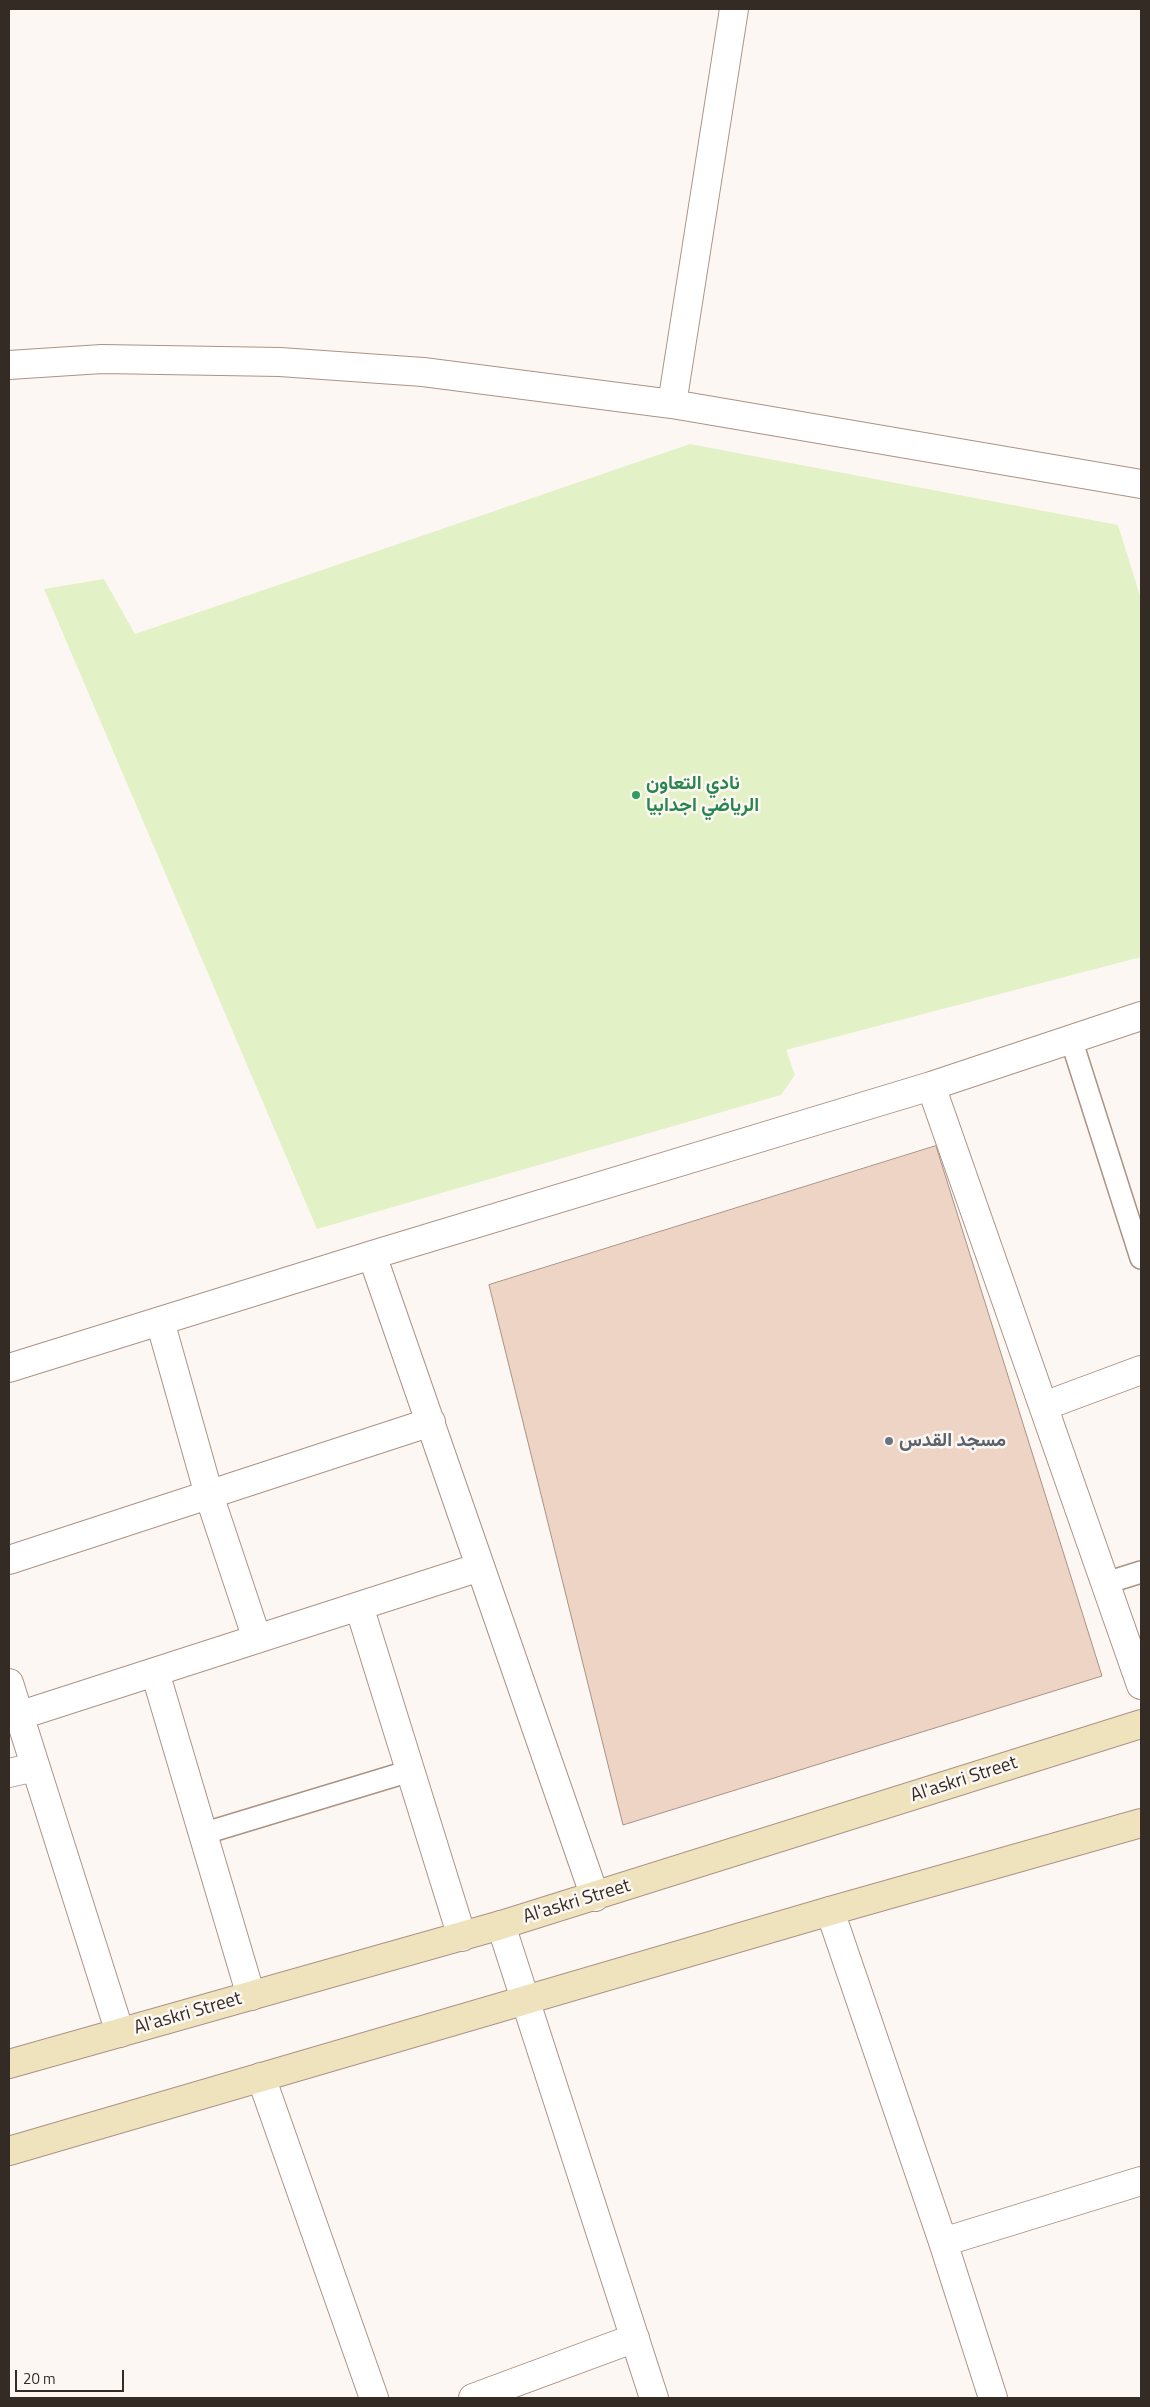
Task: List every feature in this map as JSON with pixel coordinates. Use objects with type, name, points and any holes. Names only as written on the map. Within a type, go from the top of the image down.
[{"type":"street","points":[[672,404],[734,9]]},
{"type":"street","points":[[9,365],[102,358],[280,362],[423,372],[672,404],[1139,489]]},
{"type":"street","points":[[9,1368],[372,1255],[932,1086],[1141,1016]]},
{"type":"street","points":[[932,1086],[1141,1685]]},
{"type":"street","points":[[372,1255],[594,1897]]},
{"type":"street","points":[[160,1321],[209,1495],[257,1640]]},
{"type":"street","points":[[1044,1406],[1141,1370]]},
{"type":"street","points":[[9,1560],[431,1422]]},
{"type":"street","points":[[18,1716],[480,1567]]},
{"type":"street","points":[[359,1606],[462,1937]]},
{"type":"street","points":[[155,1672],[251,1996]]},
{"type":"street","points":[[9,1684],[18,1716],[22,1770],[120,2033]]},
{"type":"street","name":"Al'askri Street","points":[[9,2064],[501,1926],[1141,1724]]},
{"type":"street","points":[[9,2151],[830,1911],[1141,1823]]},
{"type":"street","points":[[830,1911],[943,2242],[993,2398]]},
{"type":"street","points":[[501,1926],[654,2398]]},
{"type":"street","points":[[261,2077],[374,2398]]},
{"type":"street","points":[[943,2242],[1141,2180]]},
{"type":"street","points":[[473,2398],[635,2338]]},
{"type":"lane","points":[[1071,1039],[1141,1258]]},
{"type":"lane","points":[[1106,1583],[1141,1572]]},
{"type":"lane","points":[[202,1834],[410,1771]]},
{"type":"green space","name":"نادي التعاون الرياضي اجدابيا","points":[[690,444],[1118,525],[1141,599],[1141,957],[786,1050],[795,1075],[781,1095],[317,1229],[44,589],[104,579],[135,634]]},
{"type":"building","points":[[936,1146],[1102,1676],[623,1825],[489,1285]]},
{"type":"place","name":"نادي التعاون الرياضي اجدابيا","points":[[636,795]]},
{"type":"place","name":"مسجد القدس","points":[[889,1441]]}]
